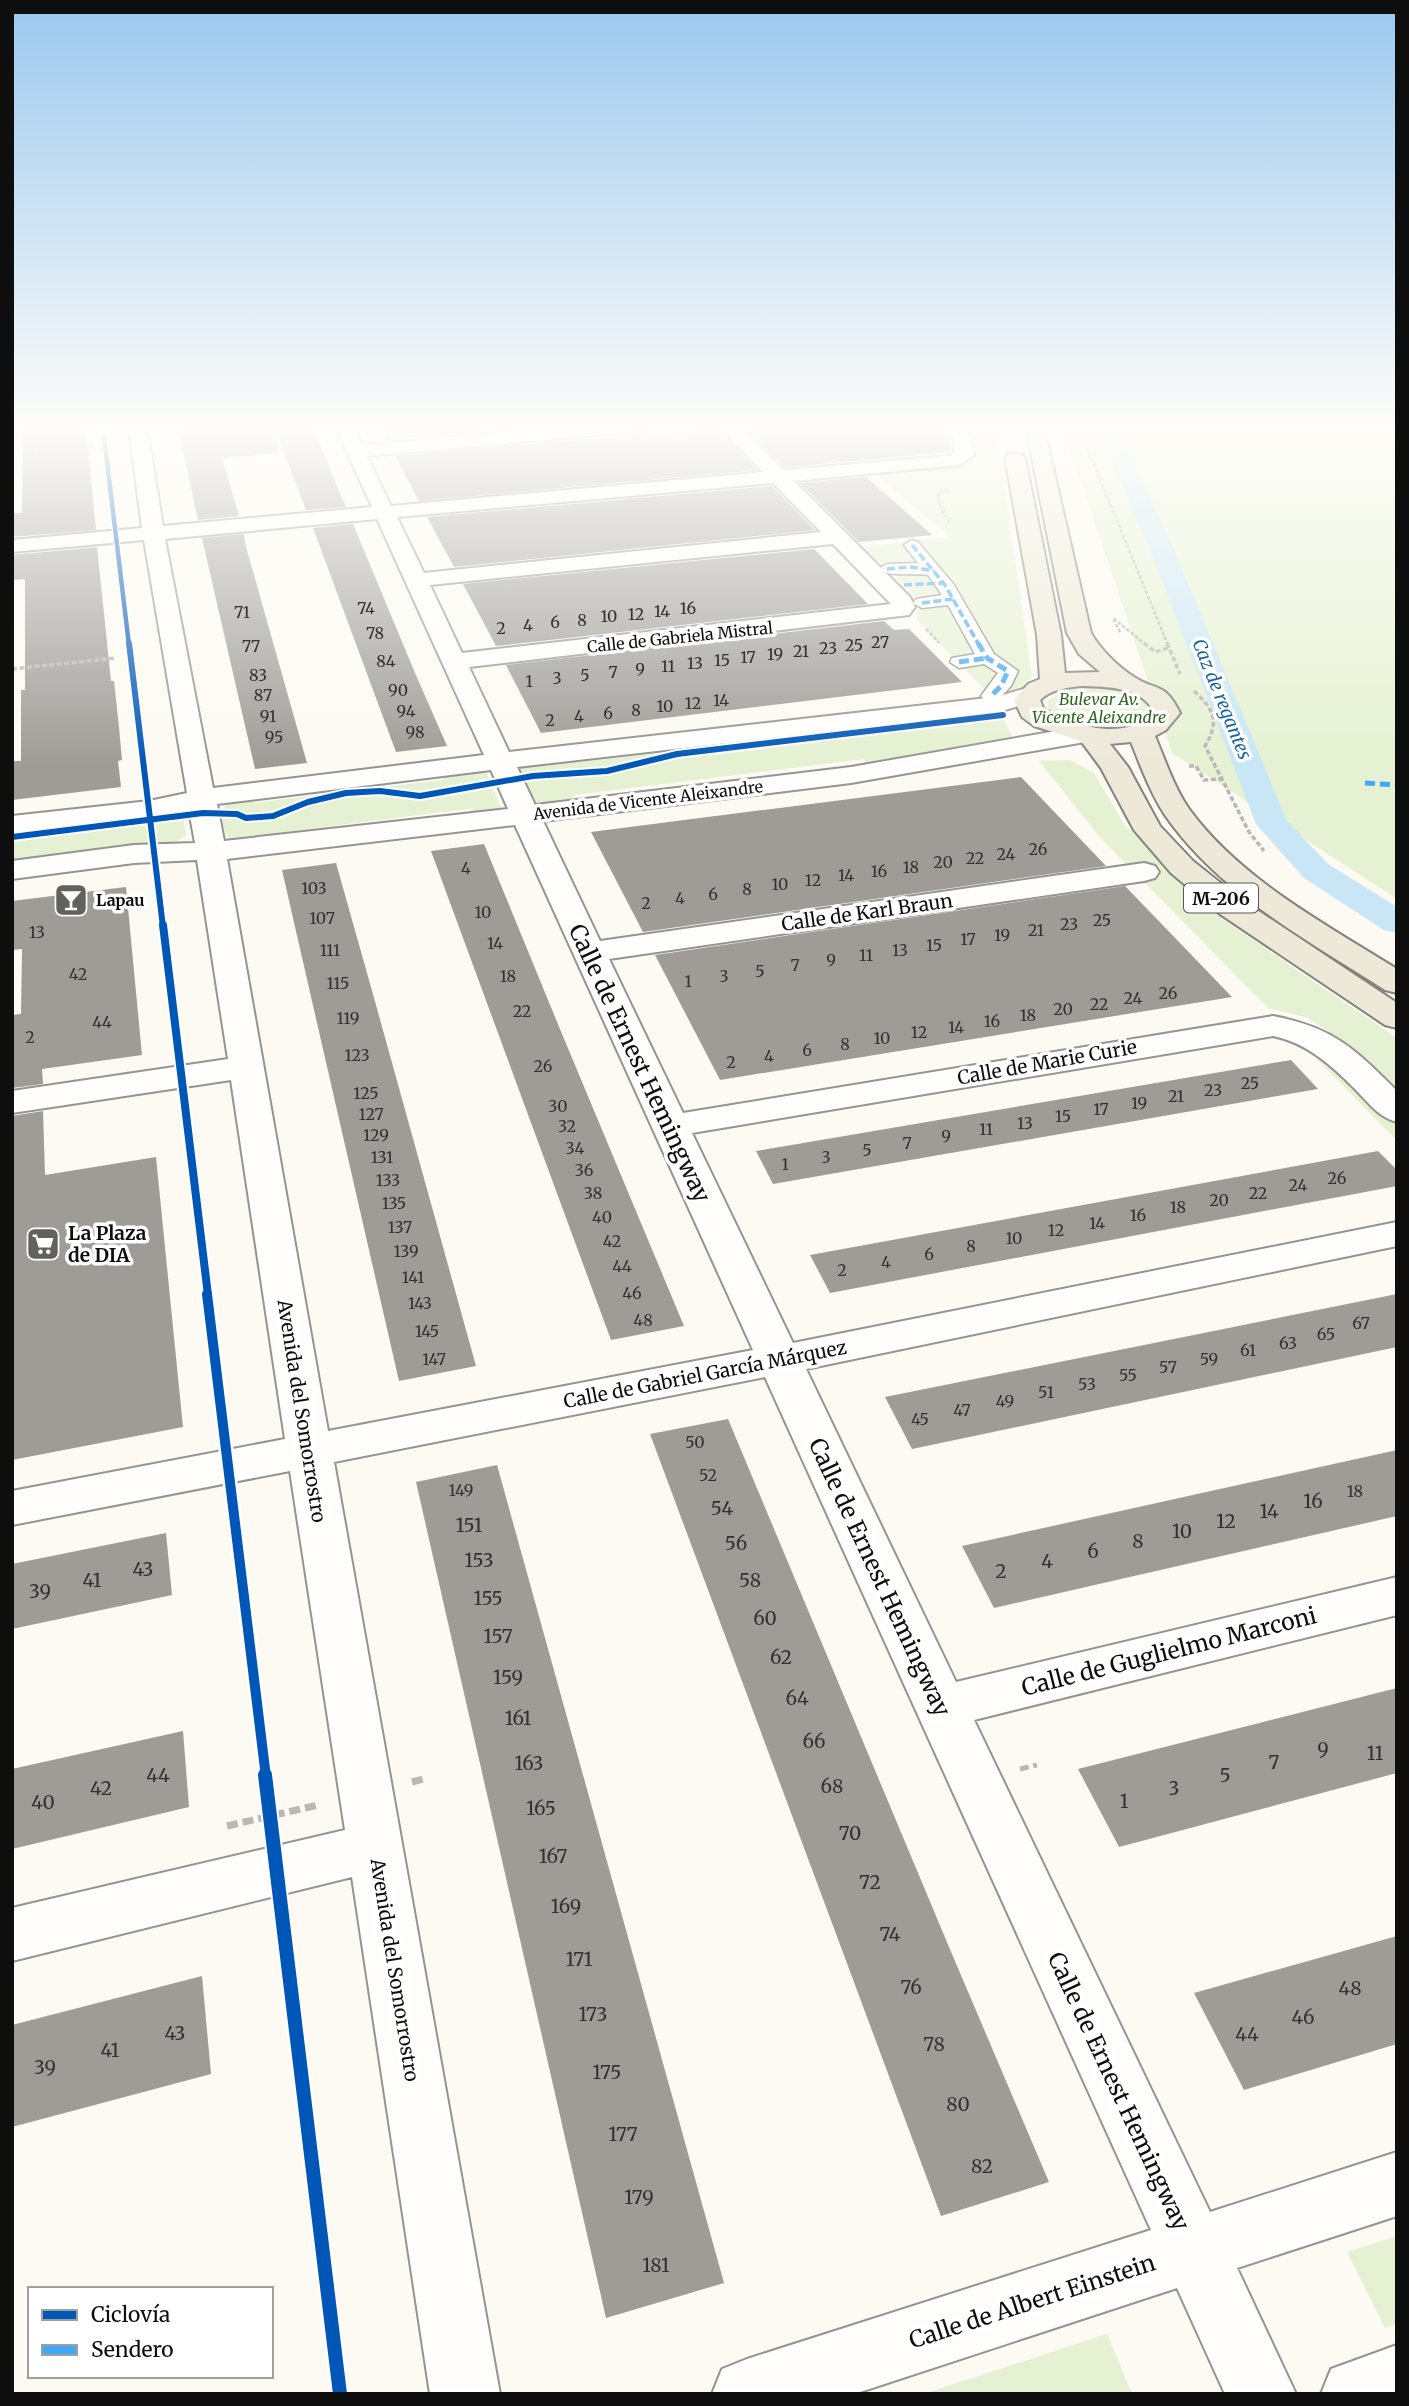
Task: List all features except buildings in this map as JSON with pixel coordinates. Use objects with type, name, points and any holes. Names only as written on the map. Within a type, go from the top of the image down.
[{"type":"main road","points":[[1031,540],[1049,635],[1041,689],[1027,706],[1037,718],[1057,728],[1087,734],[1140,732],[1155,727],[1164,720],[1167,712],[1165,704],[1156,696],[1127,684],[1081,679],[1041,689]]},
{"type":"main road","points":[[1059,540],[1079,633],[1088,649],[1127,684]]},
{"type":"main road","name":"M-206","points":[[1140,732],[1168,795],[1184,821],[1225,864],[1274,903],[1397,984]]},
{"type":"main road","name":"M-206","points":[[1087,734],[1114,767],[1148,830],[1182,867],[1231,907],[1397,1018]]},
{"type":"street","points":[[12,546],[74,540]]},
{"type":"street","name":"Avenida del Somorrostro","points":[[153,540],[247,1067],[465,2394]]},
{"type":"street","name":"Calle de Ernest Hemingway","points":[[397,540],[1261,2394]]},
{"type":"street","points":[[416,580],[807,540]]},
{"type":"street","points":[[842,540],[902,602],[938,577]]},
{"type":"street","points":[[912,545],[953,599],[987,658],[1008,671],[1002,686],[991,696]]},
{"type":"street","points":[[887,569],[911,567],[938,577]]},
{"type":"street","points":[[910,598],[953,599]]},
{"type":"street","name":"Calle de Gabriela Mistral","points":[[454,661],[884,615],[901,610],[910,598]]},
{"type":"street","points":[[959,662],[987,658]]},
{"type":"street","points":[[12,825],[201,800],[238,792],[867,717],[998,704],[1041,689]]},
{"type":"street","name":"Avenida de Vicente Aleixandre","points":[[12,870],[134,854],[209,852],[851,775],[1087,734]]},
{"type":"street","points":[[1023,746],[1068,752],[1094,758],[1114,767]]},
{"type":"street","name":"Calle de Karl Braun","points":[[589,952],[1144,872]]},
{"type":"street","name":"Calle de Marie Curie","points":[[670,1126],[1273,1026],[1291,1028],[1320,1039],[1397,1111]]},
{"type":"street","points":[[12,1102],[247,1067]]},
{"type":"street","name":"Calle de Gabriel García Márquez","points":[[12,1508],[778,1360],[1397,1234]]},
{"type":"street","name":"Calle de Guglielmo Marconi","points":[[941,1707],[1397,1596]]},
{"type":"street","points":[[12,1934],[374,1847]]},
{"type":"street","name":"Calle de Albert Einstein","points":[[747,2394],[1397,2184]]},
{"type":"street","points":[[1356,2394],[1397,2379]]},
{"type":"path","points":[[1125,540],[1183,681]]},
{"type":"path","points":[[12,669],[116,658]]},
{"type":"path","points":[[1193,690],[1203,698],[1216,718],[1215,731],[1205,746],[1249,832],[1267,855]]},
{"type":"path","points":[[1196,766],[1204,780],[1222,779]]},
{"type":"path","points":[[269,1802],[277,1870]]},
{"type":"green space","points":[[922,540],[1012,540],[1032,678],[1013,691],[991,696],[917,620],[919,600],[865,547]]},
{"type":"green space","points":[[1101,540],[1397,540],[1397,899],[1172,753]]},
{"type":"green space","name":"Bulevar Av. Vicente Aleixandre","points":[[1094,687],[1127,692],[1145,702],[1151,711],[1150,717],[1139,724],[1112,730],[1082,727],[1068,722],[1048,707],[1048,701],[1059,692]]},
{"type":"green space","name":"Bulevar Av. Vicente Aleixandre","points":[[1000,713],[1014,740],[965,746],[865,767],[864,759],[574,795],[562,806],[532,801],[518,774],[521,766],[559,757],[545,766],[843,732],[855,722],[945,719]]},
{"type":"green space","points":[[1070,760],[1094,773],[1124,824],[1222,919],[1397,1038],[1397,1141],[1308,1050],[1335,1036],[1308,1018],[1268,1008],[1098,835],[1039,761]]},
{"type":"green space","points":[[458,769],[485,769],[502,810],[459,819],[474,808],[277,833],[260,844],[234,843],[224,829],[223,811],[228,800],[265,793],[252,803],[442,780]]},
{"type":"green space","points":[[170,813],[183,818],[186,835],[172,844],[12,865],[12,830]]},
{"type":"green space","points":[[1397,2236],[1397,2324],[1385,2328],[1347,2252]]},
{"type":"green space","points":[[1107,2334],[1132,2394],[923,2394]]},
{"type":"waterway","name":"Caz de regantes","points":[[1158,540],[1272,824],[1316,871],[1397,922]]},
{"type":"marked path","points":[[912,545],[945,585],[987,658],[1008,671],[1001,686],[991,696]]},
{"type":"marked path","points":[[887,569],[911,567],[934,571]]},
{"type":"marked path","points":[[904,585],[943,583]]},
{"type":"marked path","points":[[922,603],[953,599]]},
{"type":"marked path","points":[[959,662],[987,658]]},
{"type":"marked path","points":[[1365,783],[1397,785]]},
{"type":"cycle path","points":[[117,540],[340,2394]]},
{"type":"cycle path","points":[[12,837],[203,813],[237,814],[246,818],[273,816],[308,802],[346,793],[380,791],[420,796],[533,776],[607,771],[677,754],[1003,715]]},
{"type":"place","name":"Lapau","points":[[71,900]]},
{"type":"place","name":"La Plaza de DIA","points":[[43,1244]]}]
